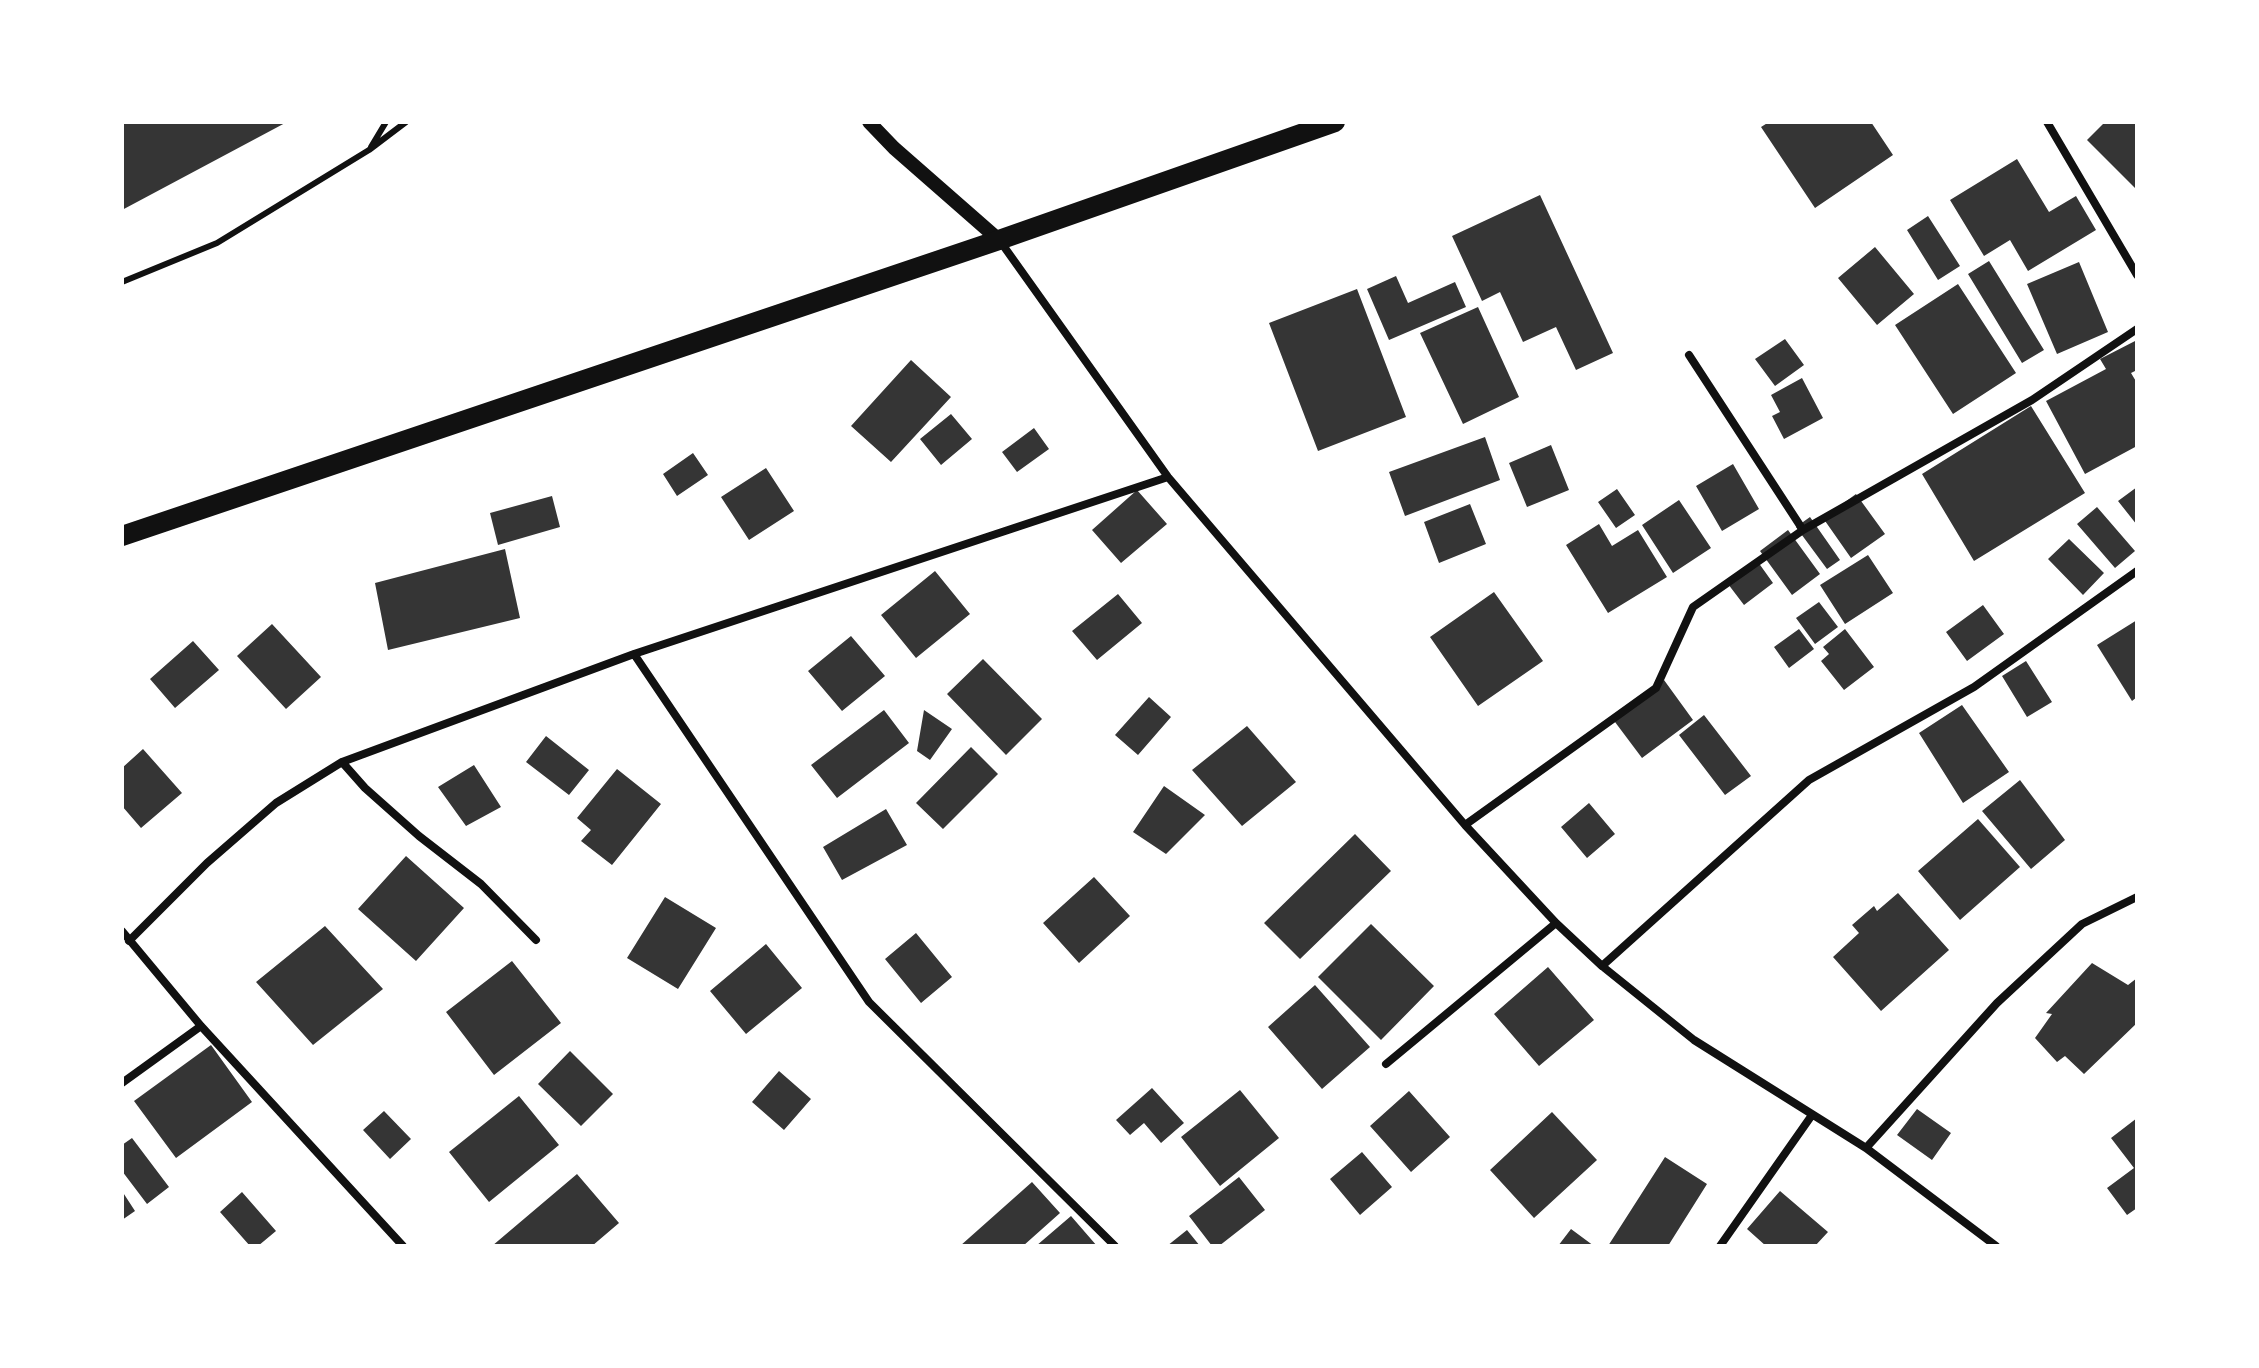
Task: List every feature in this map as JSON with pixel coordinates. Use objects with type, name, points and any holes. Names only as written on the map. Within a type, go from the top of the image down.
[{"type":"main road","points":[[122,536],[999,240],[1335,122]]},
{"type":"street","points":[[869,122],[894,148],[999,240],[1168,477],[1465,825],[1556,923],[1602,966],[1694,1040],[1866,1148],[1996,1246]]},
{"type":"street","points":[[2047,122],[2137,275]]},
{"type":"street","points":[[1465,825],[1656,688],[1693,607],[1803,530],[2032,400],[2137,329]]},
{"type":"street","points":[[1689,355],[1803,530]]},
{"type":"street","points":[[129,941],[207,863],[276,803],[342,762],[634,654],[1168,477]]},
{"type":"street","points":[[1602,966],[1809,780],[1974,687],[2137,571]]},
{"type":"street","points":[[634,654],[869,1002],[1115,1246]]},
{"type":"street","points":[[342,762],[365,788],[419,836],[481,884],[536,940]]},
{"type":"street","points":[[1866,1148],[1997,1003],[2082,924],[2137,897]]},
{"type":"street","points":[[1386,1064],[1556,923]]},
{"type":"street","points":[[122,931],[201,1026],[403,1246]]},
{"type":"street","points":[[122,1083],[201,1026]]},
{"type":"street","points":[[1720,1246],[1812,1115]]},
{"type":"lane","points":[[369,150],[386,122]]},
{"type":"lane","points":[[122,282],[217,243],[369,150],[406,122]]},
{"type":"building","points":[[122,122],[287,122],[122,210]]},
{"type":"building","points":[[1769,122],[1871,122],[1893,155],[1815,208],[1761,127]]},
{"type":"building","points":[[2105,122],[2137,122],[2137,190],[2087,140]]},
{"type":"building","points":[[2017,159],[2049,212],[2076,196],[2096,230],[2028,271],[2010,240],[1984,256],[1950,200]]},
{"type":"building","points":[[1540,195],[1613,353],[1576,370],[1556,327],[1523,342],[1500,292],[1482,301],[1452,236]]},
{"type":"building","points":[[1928,216],[1960,266],[1938,280],[1907,230]]},
{"type":"building","points":[[1875,247],[1914,294],[1877,325],[1838,278]]},
{"type":"building","points":[[1989,261],[2044,350],[2022,363],[1968,274]]},
{"type":"building","points":[[2079,262],[2108,332],[2057,354],[2027,284]]},
{"type":"building","points":[[1396,276],[1408,303],[1455,282],[1466,307],[1389,340],[1367,289]]},
{"type":"building","points":[[1958,284],[2016,373],[1953,414],[1895,325]]},
{"type":"building","points":[[1357,289],[1406,417],[1318,451],[1269,323]]},
{"type":"building","points":[[1478,307],[1519,397],[1463,424],[1420,333]]},
{"type":"building","points":[[1785,339],[1804,365],[1775,386],[1755,359]]},
{"type":"building","points":[[2137,340],[2137,370],[2131,373],[2137,383],[2137,446],[2085,474],[2046,401],[2106,369],[2100,359]]},
{"type":"building","points":[[911,360],[951,397],[891,462],[851,426]]},
{"type":"building","points":[[1802,378],[1823,418],[1784,439],[1772,416],[1780,412],[1771,395]]},
{"type":"building","points":[[2031,406],[2085,493],[1974,561],[1922,474]]},
{"type":"building","points":[[951,414],[972,439],[941,465],[920,439]]},
{"type":"building","points":[[1034,428],[1049,449],[1017,472],[1002,452]]},
{"type":"building","points":[[1485,437],[1500,480],[1405,516],[1389,472]]},
{"type":"building","points":[[1551,445],[1569,490],[1527,507],[1509,463]]},
{"type":"building","points":[[693,453],[708,475],[677,496],[663,474]]},
{"type":"building","points":[[1733,464],[1759,509],[1722,531],[1696,486]]},
{"type":"building","points":[[766,468],[794,511],[749,540],[721,497]]},
{"type":"building","points":[[2137,487],[2137,525],[2118,501]]},
{"type":"building","points":[[1617,489],[1635,515],[1616,528],[1598,502]]},
{"type":"building","points":[[1137,490],[1167,524],[1121,563],[1092,530]]},
{"type":"building","points":[[1856,494],[1885,534],[1851,558],[1823,518]]},
{"type":"building","points":[[552,496],[560,527],[498,545],[490,513]]},
{"type":"building","points":[[1679,500],[1711,548],[1673,573],[1642,525]]},
{"type":"building","points":[[1470,504],[1486,544],[1439,563],[1424,522]]},
{"type":"building","points":[[2097,507],[2135,551],[2115,568],[2077,524]]},
{"type":"building","points":[[1810,517],[1840,560],[1827,569],[1796,527]]},
{"type":"building","points":[[1599,524],[1612,546],[1638,530],[1667,577],[1608,613],[1566,545]]},
{"type":"building","points":[[1788,530],[1820,574],[1792,595],[1760,551]]},
{"type":"building","points":[[2069,539],[2104,573],[2083,595],[2048,559]]},
{"type":"building","points":[[505,549],[520,618],[388,650],[375,583]]},
{"type":"building","points":[[1868,555],[1893,593],[1845,624],[1820,585]]},
{"type":"building","points":[[1758,562],[1773,583],[1744,605],[1728,584]]},
{"type":"building","points":[[935,571],[970,614],[916,658],[881,615]]},
{"type":"building","points":[[1494,592],[1543,661],[1478,706],[1430,637]]},
{"type":"building","points":[[1118,594],[1142,623],[1097,660],[1072,631]]},
{"type":"building","points":[[1819,602],[1838,627],[1815,644],[1796,618]]},
{"type":"building","points":[[1983,605],[2004,634],[1967,661],[1946,632]]},
{"type":"building","points":[[2137,620],[2137,697],[2132,701],[2097,645]]},
{"type":"building","points":[[272,624],[321,677],[286,709],[237,656]]},
{"type":"building","points":[[1799,629],[1814,649],[1789,668],[1774,647]]},
{"type":"building","points":[[1845,629],[1874,667],[1844,690],[1821,661],[1829,654],[1823,647]]},
{"type":"building","points":[[851,636],[885,676],[842,711],[808,671]]},
{"type":"building","points":[[193,641],[219,670],[175,708],[150,679]]},
{"type":"building","points":[[983,659],[1042,719],[1006,755],[947,694]]},
{"type":"building","points":[[2026,661],[2052,702],[2027,717],[2002,676]]},
{"type":"building","points":[[1664,680],[1693,720],[1642,758],[1612,718]]},
{"type":"building","points":[[1149,697],[1171,717],[1138,755],[1115,735]]},
{"type":"building","points":[[1962,705],[2009,772],[1963,803],[1919,733]]},
{"type":"building","points":[[884,710],[909,743],[837,798],[811,765]]},
{"type":"building","points":[[924,710],[952,729],[930,760],[917,751]]},
{"type":"building","points":[[1704,715],[1751,776],[1725,795],[1679,735]]},
{"type":"building","points":[[1247,726],[1296,782],[1242,826],[1192,770]]},
{"type":"building","points":[[546,736],[589,770],[569,795],[526,762]]},
{"type":"building","points":[[971,747],[998,774],[943,829],[916,803]]},
{"type":"building","points":[[143,749],[182,793],[141,828],[122,806],[122,768]]},
{"type":"building","points":[[474,765],[501,807],[466,826],[438,787]]},
{"type":"building","points":[[617,769],[661,804],[612,865],[581,841],[591,830],[577,818]]},
{"type":"building","points":[[2020,780],[2065,840],[2031,869],[1982,811]]},
{"type":"building","points":[[1164,786],[1205,815],[1166,854],[1133,832]]},
{"type":"building","points":[[1589,803],[1615,834],[1587,858],[1561,827]]},
{"type":"building","points":[[886,809],[907,845],[842,880],[823,847]]},
{"type":"building","points":[[1978,819],[2020,867],[1960,920],[1918,871]]},
{"type":"building","points":[[1355,834],[1391,871],[1300,959],[1264,923]]},
{"type":"building","points":[[406,856],[464,908],[416,961],[358,909]]},
{"type":"building","points":[[1094,877],[1130,916],[1079,963],[1043,923]]},
{"type":"building","points":[[1898,893],[1949,950],[1881,1011],[1833,957],[1859,933],[1852,925],[1874,906],[1877,911]]},
{"type":"building","points":[[665,897],[716,928],[678,989],[627,958]]},
{"type":"building","points":[[1371,924],[1434,986],[1381,1040],[1318,977]]},
{"type":"building","points":[[325,926],[383,989],[313,1045],[256,982]]},
{"type":"building","points":[[916,933],[952,977],[921,1003],[885,959]]},
{"type":"building","points":[[766,944],[802,988],[746,1034],[710,991]]},
{"type":"building","points":[[512,961],[561,1023],[494,1075],[446,1012]]},
{"type":"building","points":[[2092,963],[2128,985],[2137,978],[2137,1023],[2084,1074],[2065,1056],[2057,1062],[2035,1038],[2052,1014],[2046,1013]]},
{"type":"building","points":[[1548,967],[1594,1020],[1539,1066],[1494,1014]]},
{"type":"building","points":[[1315,985],[1370,1047],[1322,1089],[1268,1027]]},
{"type":"building","points":[[211,1045],[252,1102],[176,1158],[134,1101]]},
{"type":"building","points":[[570,1051],[613,1094],[581,1126],[538,1084]]},
{"type":"building","points":[[779,1071],[811,1099],[784,1130],[752,1102]]},
{"type":"building","points":[[1152,1088],[1184,1123],[1161,1143],[1144,1123],[1130,1135],[1116,1120]]},
{"type":"building","points":[[1240,1090],[1279,1138],[1220,1186],[1181,1137]]},
{"type":"building","points":[[1409,1091],[1450,1137],[1411,1172],[1370,1126]]},
{"type":"building","points":[[519,1096],[559,1145],[489,1202],[449,1152]]},
{"type":"building","points":[[1917,1109],[1951,1133],[1932,1160],[1897,1135]]},
{"type":"building","points":[[384,1111],[411,1139],[390,1159],[363,1130]]},
{"type":"building","points":[[1552,1112],[1597,1160],[1534,1218],[1490,1170]]},
{"type":"building","points":[[2137,1118],[2137,1208],[2127,1215],[2107,1188],[2134,1168],[2111,1138]]},
{"type":"building","points":[[132,1138],[169,1187],[147,1204],[122,1171],[122,1145]]},
{"type":"building","points":[[1362,1152],[1392,1187],[1360,1215],[1330,1179]]},
{"type":"building","points":[[1665,1157],[1707,1184],[1668,1246],[1608,1246]]},
{"type":"building","points":[[577,1174],[619,1223],[592,1246],[492,1246]]},
{"type":"building","points":[[1239,1177],[1265,1210],[1219,1246],[1212,1246],[1189,1216]]},
{"type":"building","points":[[1032,1182],[1060,1213],[1023,1246],[960,1246]]},
{"type":"building","points":[[122,1191],[135,1211],[122,1220]]},
{"type":"building","points":[[1780,1191],[1828,1232],[1815,1246],[1766,1246],[1747,1229]]},
{"type":"building","points":[[242,1192],[276,1231],[258,1246],[250,1246],[220,1212]]},
{"type":"building","points":[[1071,1216],[1097,1246],[1036,1246]]},
{"type":"building","points":[[1571,1229],[1594,1246],[1558,1246]]},
{"type":"building","points":[[1187,1230],[1200,1246],[1167,1246]]}]
